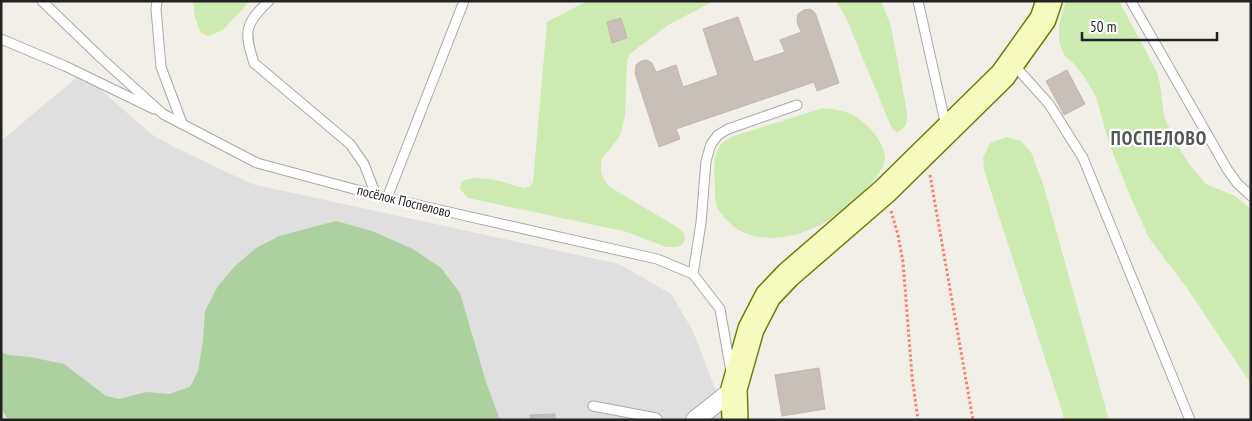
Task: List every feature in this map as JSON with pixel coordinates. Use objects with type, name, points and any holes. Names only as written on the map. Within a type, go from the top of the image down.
[{"type":"main road","points":[[736,420],[734,389],[751,329],[768,296],[788,274],[885,191],[1002,75],[1043,19],[1049,1]]},
{"type":"street","points":[[695,420],[734,389]]},
{"type":"lane","name":"посёлок Поспелово","points":[[42,1],[163,114],[257,163],[387,198],[657,259],[693,274],[720,309],[734,389]]},
{"type":"lane","points":[[157,1],[161,67],[182,123]]},
{"type":"lane","points":[[269,1],[255,14],[248,28],[248,45],[254,63],[350,144],[364,164],[376,195]]},
{"type":"lane","points":[[387,198],[464,1]]},
{"type":"lane","points":[[918,1],[947,131]]},
{"type":"lane","points":[[1131,1],[1227,169],[1237,183],[1251,196]]},
{"type":"lane","points":[[1,39],[66,66],[163,114]]},
{"type":"lane","points":[[1012,63],[1049,104],[1083,158],[1190,420]]},
{"type":"lane","points":[[693,274],[701,223],[706,161],[711,144],[718,135],[728,129],[797,105]]},
{"type":"lane","points":[[593,406],[656,418],[658,420]]},
{"type":"path","points":[[926,152],[973,420]]},
{"type":"path","points":[[885,191],[898,235],[903,262],[912,376],[918,420]]},
{"type":"shaded area","points":[[82,73],[151,134],[252,184],[619,264],[671,294],[693,331],[727,420],[1,420],[1,141]]},
{"type":"green space","points":[[193,1],[250,1],[223,30],[209,36],[201,33],[195,18]]},
{"type":"green space","points":[[587,1],[714,1],[668,25],[631,53],[627,60],[625,116],[620,136],[601,160],[601,173],[608,186],[677,227],[684,233],[685,239],[682,245],[666,247],[627,232],[468,198],[460,189],[461,182],[475,178],[491,179],[524,188],[530,186],[533,182],[547,22]]},
{"type":"green space","points":[[836,1],[881,1],[891,26],[907,112],[906,124],[897,132],[892,129],[847,20]]},
{"type":"green space","points":[[1066,1],[1119,1],[1157,72],[1164,116],[1175,141],[1189,164],[1206,184],[1235,196],[1251,209],[1251,384],[1187,288],[1149,238],[1110,146],[1096,97],[1083,75],[1065,56],[1061,47],[1059,25]]},
{"type":"green space","points":[[823,108],[851,114],[862,121],[873,132],[881,144],[885,155],[883,167],[878,174],[852,204],[830,219],[806,231],[793,235],[767,238],[750,235],[736,228],[721,213],[715,201],[714,164],[720,145],[731,137]]},
{"type":"green space","points":[[1007,137],[1021,141],[1031,152],[1044,187],[1109,420],[1063,420],[1063,414],[984,170],[983,158],[990,143]]},
{"type":"green space","points":[[336,221],[372,231],[413,249],[441,268],[460,293],[486,382],[500,420],[9,420],[1,409],[1,352],[8,355],[30,357],[64,364],[106,396],[119,399],[146,392],[169,394],[190,387],[198,371],[205,311],[218,286],[235,266],[256,248],[279,236]]},
{"type":"building","points":[[810,9],[816,15],[839,83],[817,91],[814,82],[676,129],[680,139],[659,147],[635,73],[636,65],[641,61],[647,60],[652,63],[656,72],[676,65],[683,87],[718,75],[703,29],[738,17],[754,62],[785,52],[780,40],[801,32],[797,22],[798,14]]},
{"type":"building","points":[[621,18],[627,38],[612,43],[607,22]]},
{"type":"building","points":[[1067,70],[1085,104],[1064,115],[1046,81]]},
{"type":"building","points":[[819,368],[825,409],[782,416],[775,375]]},
{"type":"building","points":[[555,414],[555,420],[531,420],[530,415]]},
{"type":"district","name":"ПОСПЕЛОВО","points":[[1159,138]]}]
